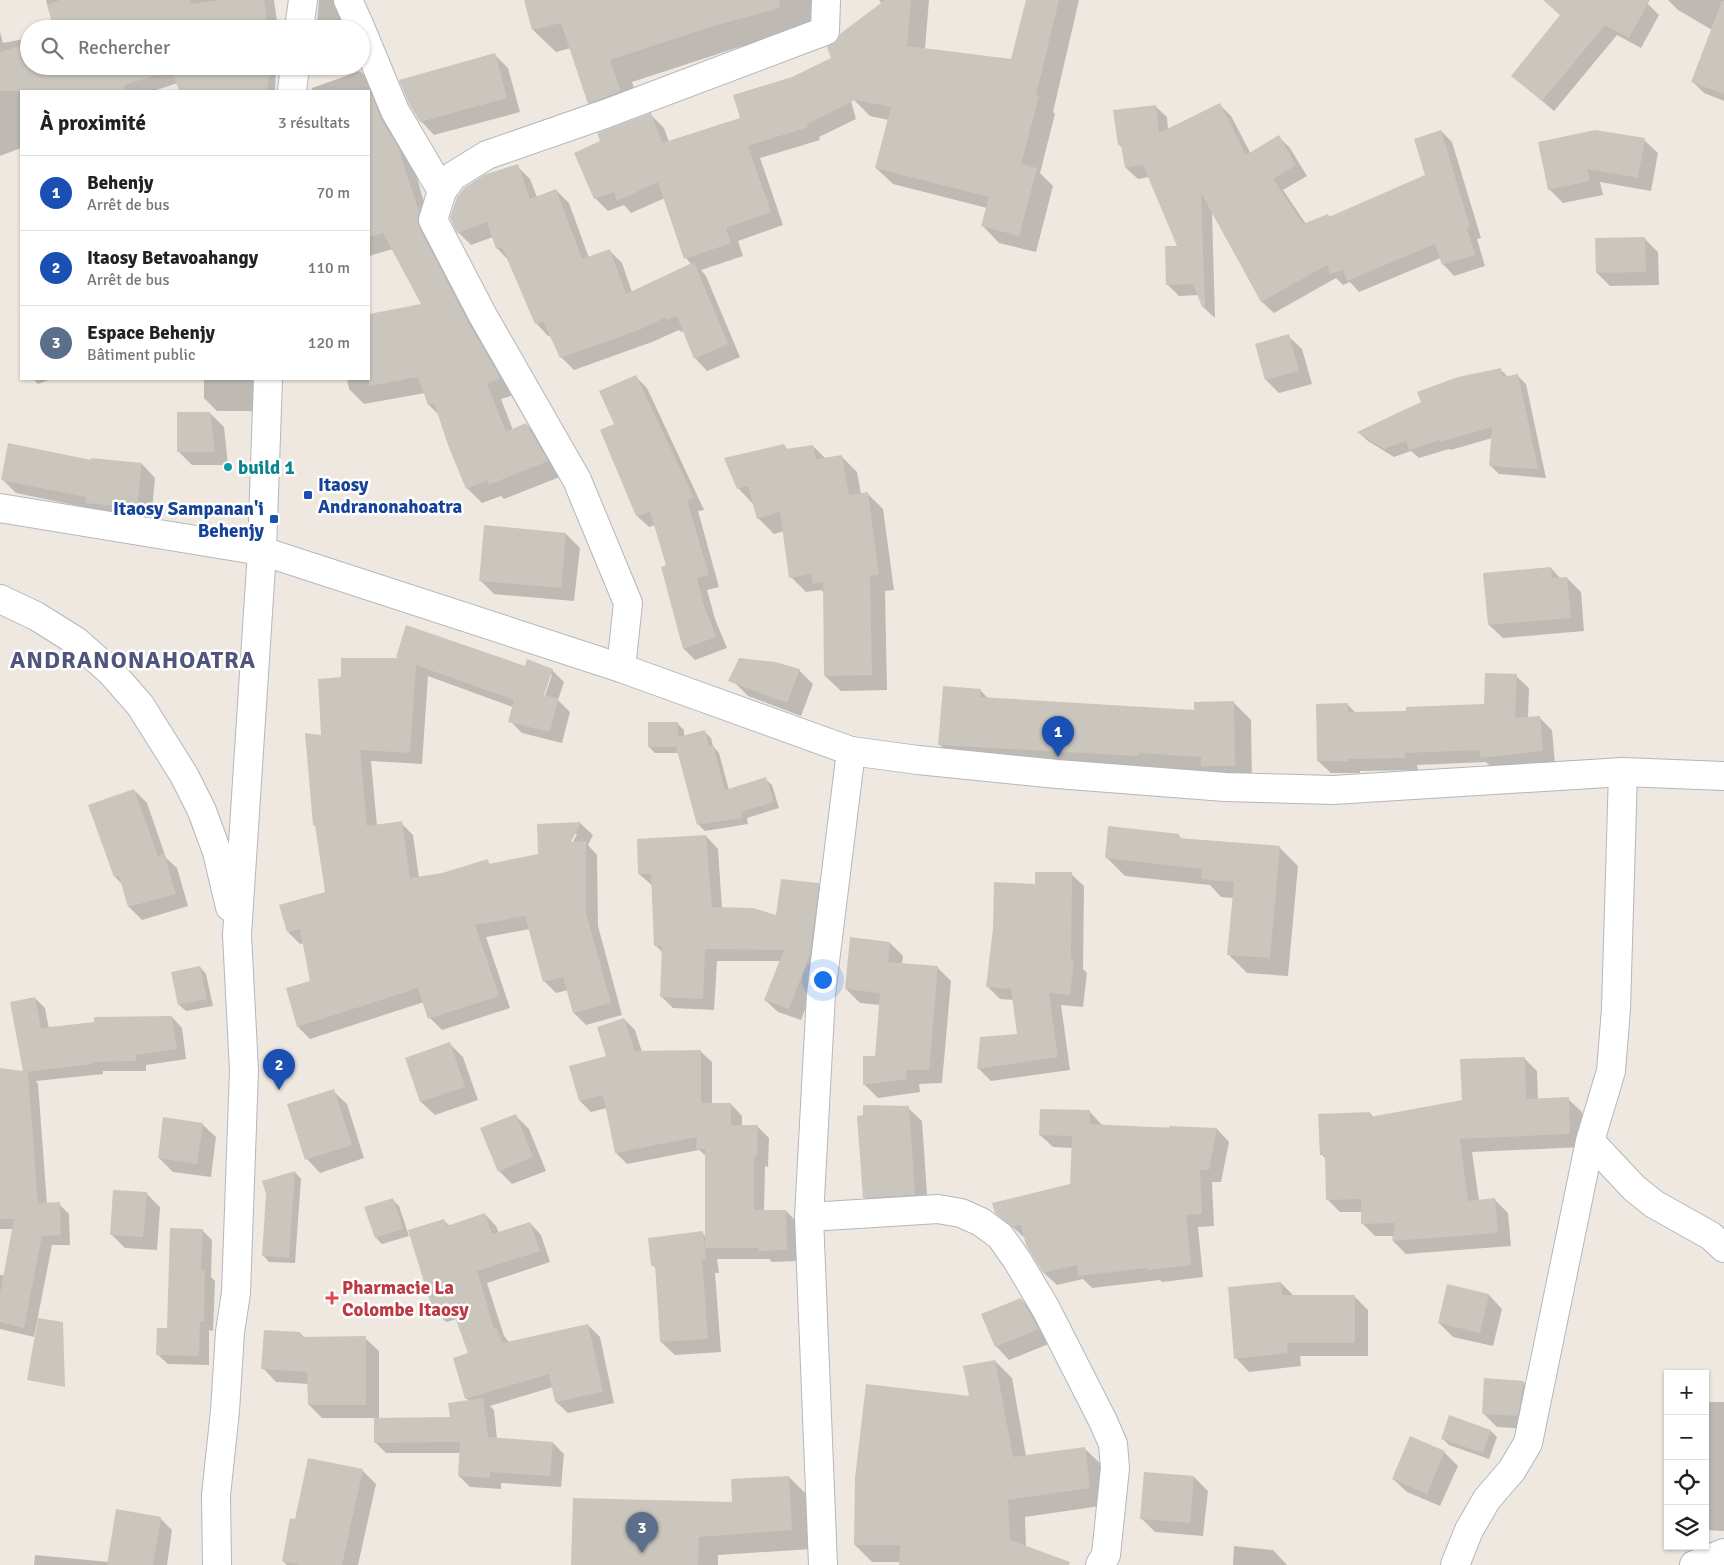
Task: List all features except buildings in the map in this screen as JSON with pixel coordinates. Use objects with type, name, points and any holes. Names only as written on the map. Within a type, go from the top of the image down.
[{"type":"street","points":[[300,20],[303,0]]},
{"type":"street","points":[[348,0],[357,20]]},
{"type":"street","points":[[621,668],[628,603],[577,480],[482,314],[433,220],[442,191],[453,176],[487,155],[605,114],[825,31],[826,0]]},
{"type":"street","points":[[370,51],[395,112],[442,191]]},
{"type":"street","points":[[292,90],[294,75]]},
{"type":"street","points":[[217,1565],[216,1495],[225,1411],[230,1332],[236,1293],[244,1070],[237,935],[262,551],[268,380]]},
{"type":"street","points":[[0,508],[262,551],[621,668],[851,751],[918,760],[1057,774],[1225,787],[1333,790],[1623,772],[1724,776]]},
{"type":"street","points":[[0,599],[36,616],[76,641],[111,672],[140,705],[184,776],[202,811],[218,852],[237,935]]},
{"type":"street","points":[[823,1565],[809,1217],[821,994],[851,751]]},
{"type":"street","points":[[1455,1565],[1468,1530],[1482,1507],[1512,1470],[1528,1443],[1590,1141],[1611,1070],[1616,1009],[1623,772]]},
{"type":"street","points":[[1590,1141],[1634,1188],[1654,1204],[1711,1236],[1724,1248]]},
{"type":"street","points":[[809,1217],[938,1209],[961,1212],[981,1222],[1000,1236],[1017,1260],[1046,1310],[1113,1444],[1115,1468],[1106,1555],[1100,1565]]},
{"type":"street","points":[[1694,1565],[1724,1553]]},
{"type":"place","name":"build 1","points":[[228,467]]},
{"type":"place","name":"Itaosy Andranonahoatra","points":[[308,495]]},
{"type":"place","name":"Itaosy Sampanan'i Behenjy","points":[[274,519]]},
{"type":"place","name":"Behenjy","points":[[1058,757]]},
{"type":"place","name":"Itaosy Betavoahangy","points":[[279,1090]]},
{"type":"place","name":"Pharmacie La Colombe Itaosy","points":[[332,1298]]},
{"type":"place","name":"Espace Behenjy","points":[[642,1553]]},
{"type":"district","name":"ANDRANONAHOATRA","points":[[133,660]]}]
